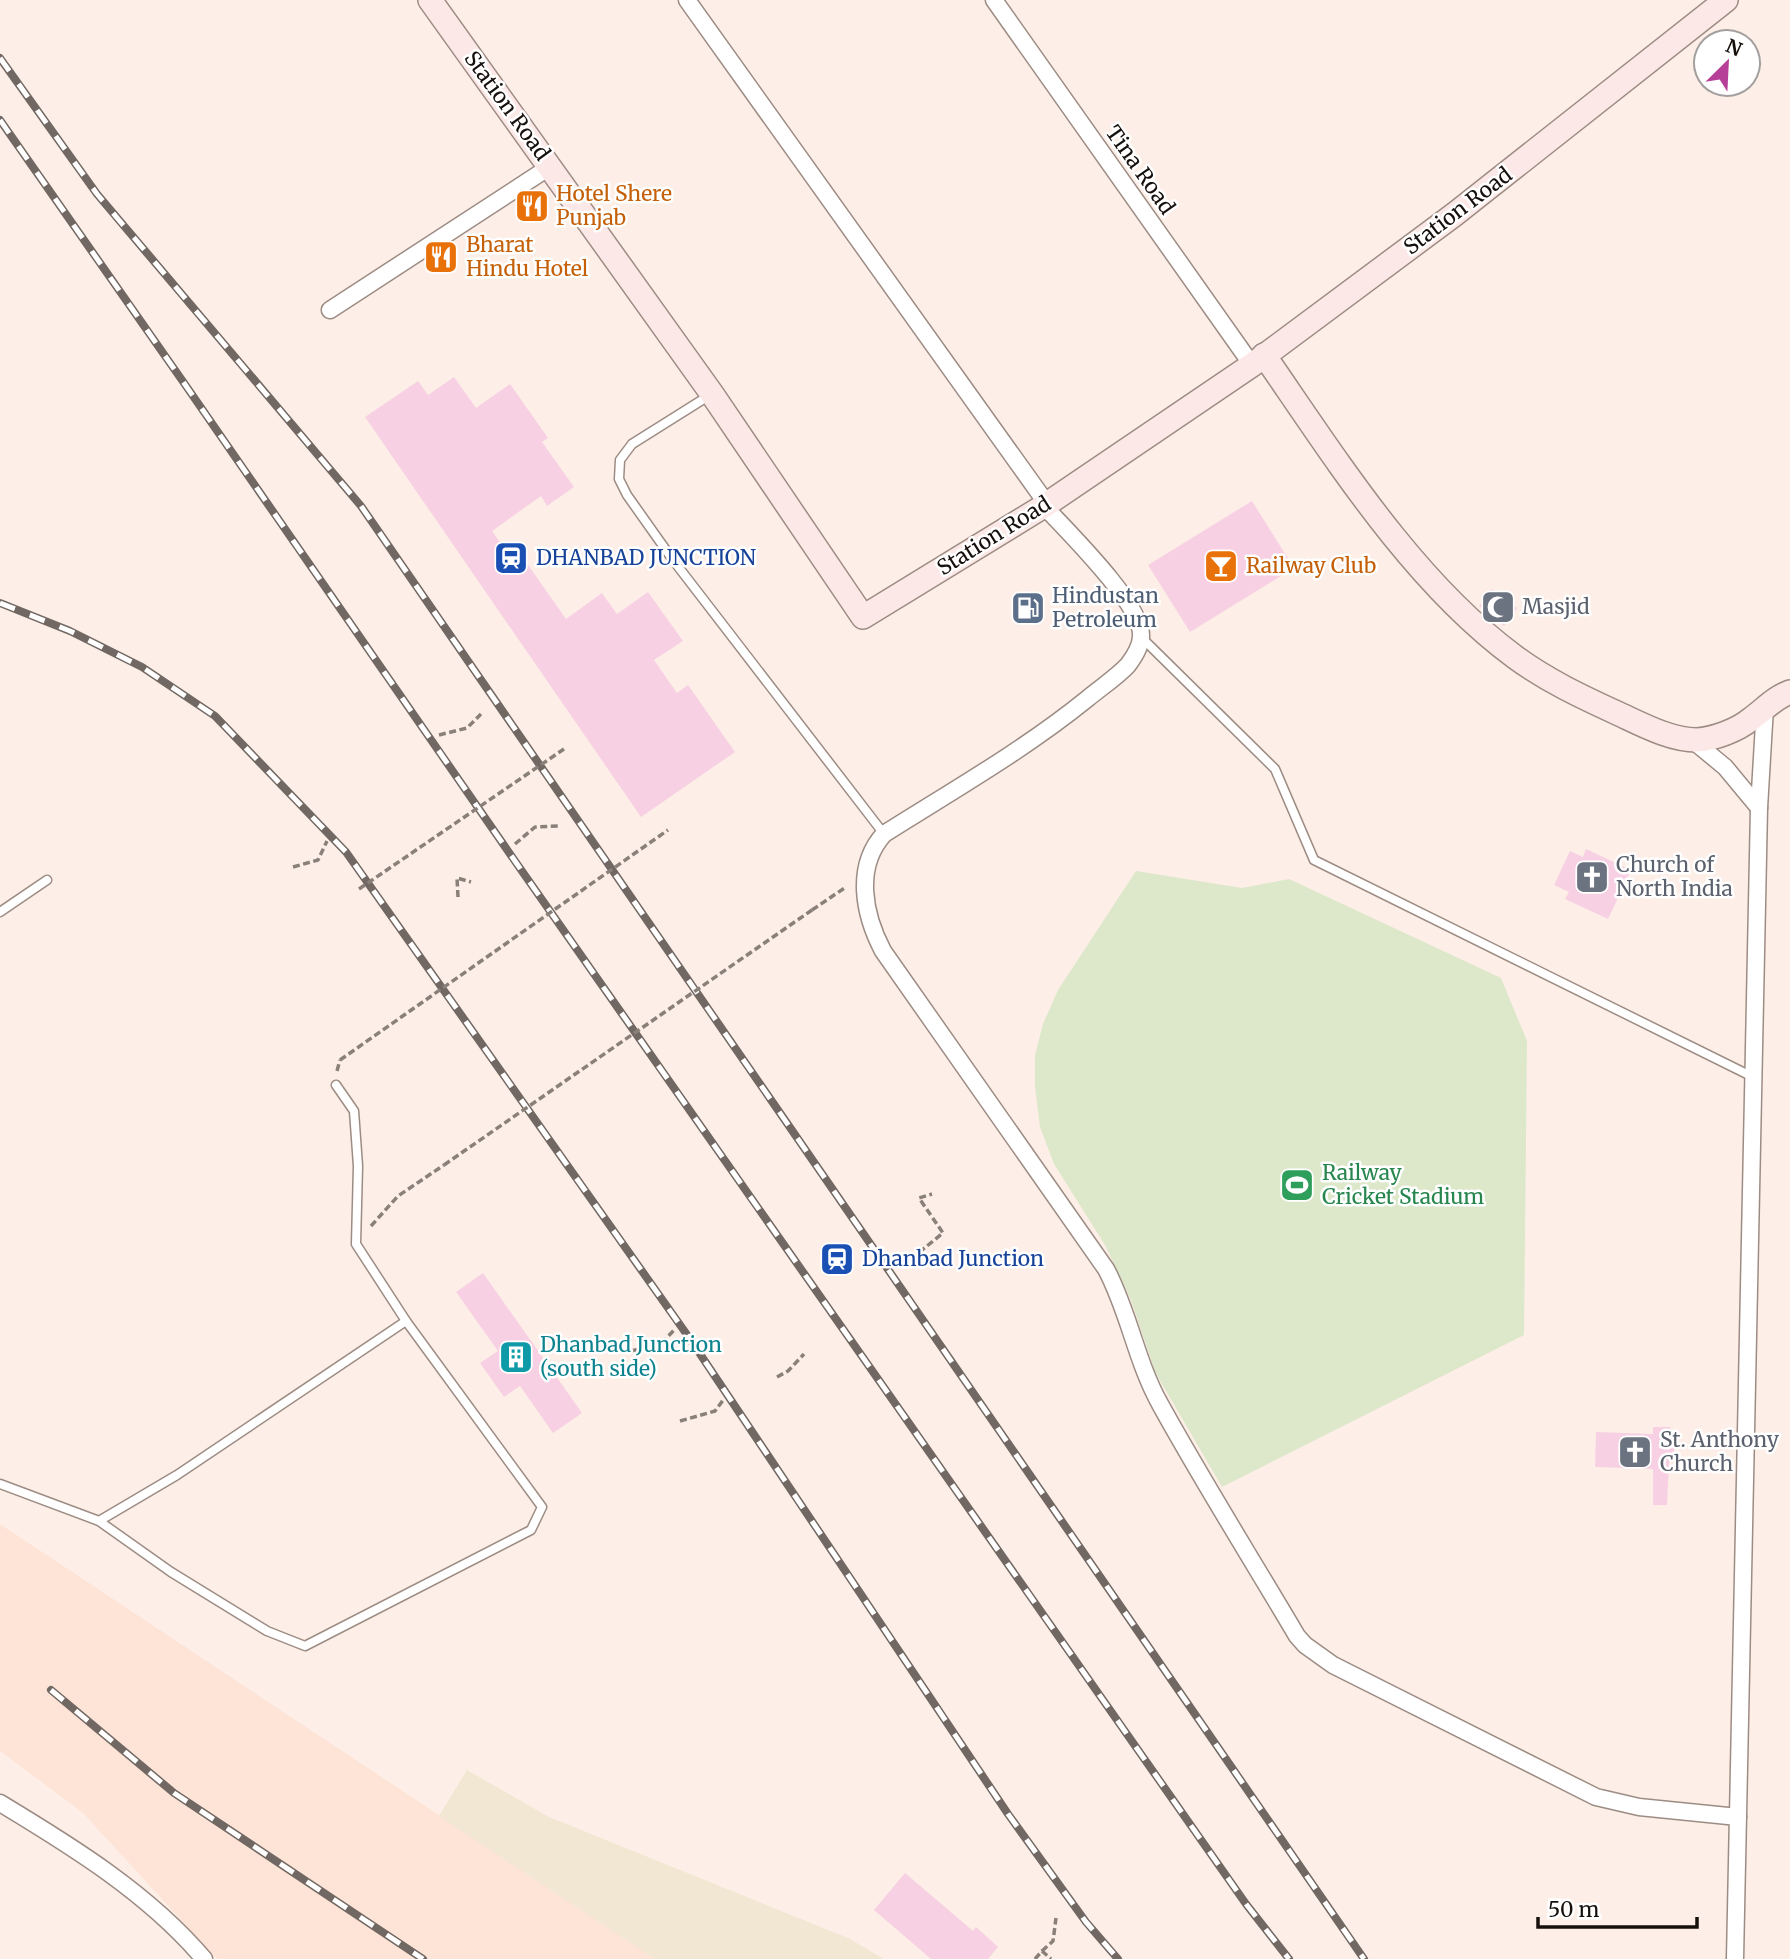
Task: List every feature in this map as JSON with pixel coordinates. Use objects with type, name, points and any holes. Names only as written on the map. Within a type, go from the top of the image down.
[{"type":"street","name":"Station Road","points":[[430,0],[712,394],[863,617],[1046,505],[1258,360],[1455,214],[1726,0]]},
{"type":"street","points":[[687,0],[1046,505],[1120,590],[1140,626],[1142,637],[1126,666],[1074,709],[1008,756],[884,834],[872,850],[864,890],[867,915],[876,939],[891,965],[1106,1269],[1159,1403],[1297,1636],[1305,1645],[1333,1665],[1578,1789],[1616,1803],[1738,1817]]},
{"type":"street","name":"Tina Road","points":[[994,0],[1258,360]]},
{"type":"street","points":[[330,310],[551,166]]},
{"type":"street","points":[[1258,360],[1345,473],[1434,581],[1487,635],[1537,672],[1602,706],[1662,732],[1698,740],[1722,734],[1750,721],[1779,696],[1790,692]]},
{"type":"street","points":[[1735,1959],[1759,808],[1765,707]]},
{"type":"street","points":[[1690,739],[1725,767],[1759,808]]},
{"type":"street","points":[[0,1803],[112,1875],[184,1936],[204,1959]]},
{"type":"lane","points":[[712,394],[632,444],[620,460],[619,479],[627,495],[673,560],[884,834]]},
{"type":"lane","points":[[1142,637],[1275,769],[1314,860],[1753,1077]]},
{"type":"lane","points":[[0,912],[47,880]]},
{"type":"lane","points":[[0,1484],[99,1521],[172,1572],[267,1631],[305,1646],[531,1530],[542,1507],[406,1321],[355,1244],[358,1166],[354,1111],[337,1086]]},
{"type":"lane","points":[[99,1521],[177,1475],[406,1321]]},
{"type":"path","points":[[439,735],[467,728],[481,714]]},
{"type":"path","points":[[359,889],[564,750]]},
{"type":"path","points":[[515,844],[535,827],[558,826]]},
{"type":"path","points":[[340,1060],[668,830]]},
{"type":"path","points":[[293,867],[318,860],[327,841]]},
{"type":"path","points":[[458,897],[457,878],[471,881]]},
{"type":"path","points":[[355,1244],[398,1196],[852,883]]},
{"type":"path","points":[[911,1259],[943,1233],[919,1198],[932,1194]]},
{"type":"path","points":[[631,1351],[661,1344],[675,1329]]},
{"type":"path","points":[[777,1377],[788,1371],[804,1354]]},
{"type":"path","points":[[680,1421],[715,1411],[724,1399]]},
{"type":"path","points":[[1035,1959],[1053,1941],[1056,1917]]},
{"type":"path","points":[[1042,1951],[1051,1959]]},
{"type":"shaded area","points":[[0,1524],[656,1959],[217,1959],[83,1813],[0,1751]]},
{"type":"shaded area","points":[[467,1770],[549,1817],[848,1938],[884,1959],[655,1959],[439,1816]]},
{"type":"green space","name":"Railway Cricket Stadium","points":[[1136,871],[1242,888],[1289,879],[1501,978],[1527,1041],[1524,1335],[1222,1487],[1155,1372],[1131,1300],[1105,1245],[1054,1164],[1040,1127],[1035,1087],[1035,1055],[1043,1024],[1058,990]]},
{"type":"building","name":"Dhanbad Junction","points":[[454,377],[476,408],[510,384],[548,438],[542,442],[574,487],[547,506],[541,496],[492,531],[511,558],[519,552],[566,619],[602,593],[617,614],[648,592],[683,641],[654,660],[677,693],[688,685],[735,752],[641,817],[365,417],[418,381],[428,395]]},
{"type":"building","name":"Railway Club","points":[[1252,501],[1294,568],[1190,632],[1148,565]]},
{"type":"building","name":"Masjid","points":[[1492,589],[1517,608],[1504,626],[1479,606]]},
{"type":"building","name":"Church of North India","points":[[1586,849],[1631,870],[1608,919],[1565,899],[1569,892],[1554,885],[1570,851],[1583,857]]},
{"type":"building","name":"Dhanbad Junction (south side)","points":[[483,1273],[582,1413],[553,1433],[520,1386],[504,1397],[480,1363],[498,1351],[456,1292]]},
{"type":"building","name":"St. Anthony Church","points":[[1653,1427],[1670,1427],[1669,1442],[1674,1447],[1674,1457],[1669,1462],[1667,1505],[1653,1505],[1653,1469],[1595,1467],[1596,1432],[1653,1434]]},
{"type":"building","points":[[905,1873],[973,1931],[976,1927],[998,1947],[988,1959],[931,1959],[874,1910]]},
{"type":"railway","points":[[0,58],[97,194],[361,506],[1364,1959]]},
{"type":"railway","points":[[0,120],[517,864],[1246,1904],[1289,1959]]},
{"type":"railway","points":[[0,603],[70,631],[142,667],[215,716],[346,852],[690,1339],[1008,1814],[1086,1922],[1118,1959]]},
{"type":"railway","points":[[51,1690],[174,1793],[423,1959]]},
{"type":"place","name":"Hotel Shere Punjab","points":[[532,206]]},
{"type":"place","name":"Bharat Hindu Hotel","points":[[441,257]]},
{"type":"place","name":"DHANBAD JUNCTION","points":[[511,558]]},
{"type":"place","name":"Railway Club","points":[[1221,566]]},
{"type":"place","name":"Masjid","points":[[1498,607]]},
{"type":"place","name":"Hindustan Petroleum","points":[[1028,608]]},
{"type":"place","name":"Church of North India","points":[[1592,877]]},
{"type":"place","name":"Railway Cricket Stadium","points":[[1297,1185]]},
{"type":"place","name":"Dhanbad Junction","points":[[837,1259]]},
{"type":"place","name":"Dhanbad Junction (south side)","points":[[516,1357]]},
{"type":"place","name":"St. Anthony Church","points":[[1635,1452]]}]
